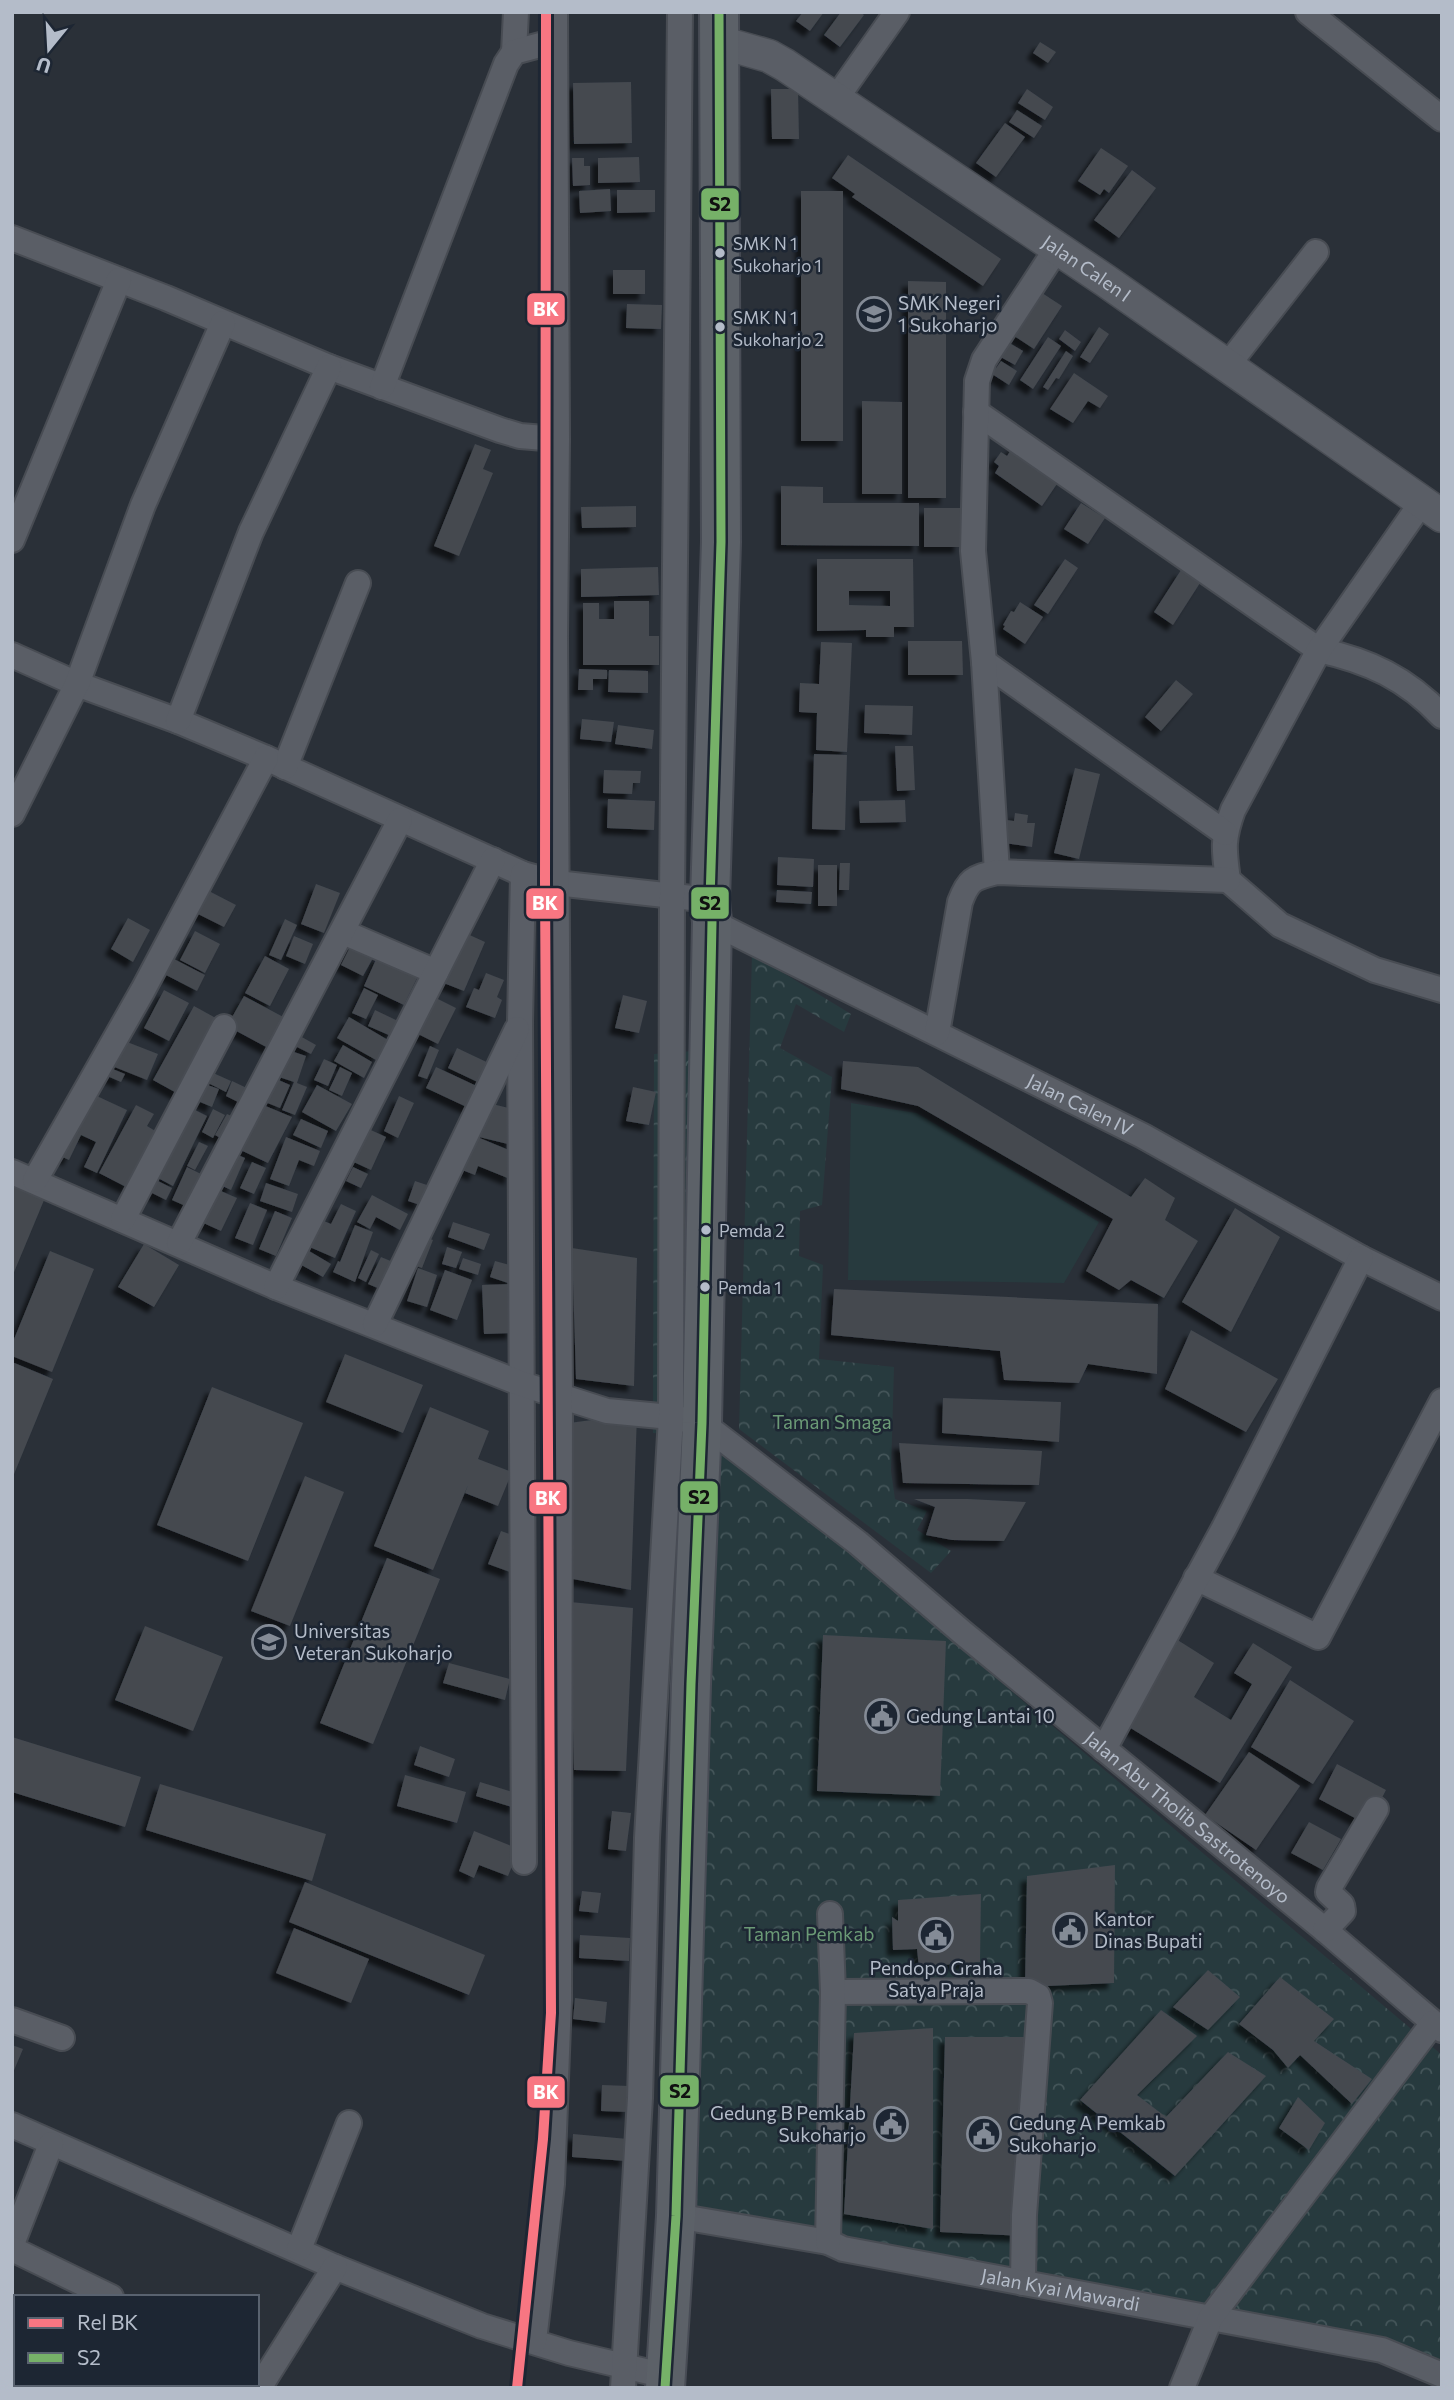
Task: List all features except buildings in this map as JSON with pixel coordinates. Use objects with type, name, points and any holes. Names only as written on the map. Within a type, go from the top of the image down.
[{"type":"main road","points":[[665,2382],[676,2216],[691,1685],[687,1420],[711,911],[722,542],[719,27]]},
{"type":"street","points":[[382,387],[506,64],[514,52],[516,12]]},
{"type":"street","points":[[534,2342],[552,2184],[559,2000],[560,1398],[555,624],[555,12]]},
{"type":"street","points":[[624,2378],[640,2098],[647,1838],[687,1420],[672,895],[680,12]]},
{"type":"street","points":[[835,100],[897,12]]},
{"type":"street","points":[[1308,12],[1442,119]]},
{"type":"street","name":"Jalan Calen I","points":[[719,27],[769,56],[1057,248],[1435,507]]},
{"type":"street","points":[[514,52],[555,41]]},
{"type":"street","points":[[12,238],[382,387],[520,436],[556,439]]},
{"type":"street","points":[[997,872],[984,662],[973,551],[977,381],[984,360],[1057,248]]},
{"type":"street","points":[[1227,366],[1316,252]]},
{"type":"street","points":[[12,540],[118,280]]},
{"type":"street","points":[[12,814],[77,684],[143,505],[223,323]]},
{"type":"street","points":[[178,721],[251,532],[329,367]]},
{"type":"street","points":[[976,412],[1319,650],[1381,669],[1394,676],[1442,716]]},
{"type":"street","points":[[1228,880],[1223,845],[1233,810],[1319,650],[1435,507]]},
{"type":"street","points":[[358,583],[275,762],[143,990],[23,1176],[276,1287],[560,1398],[607,1411],[687,1420]]},
{"type":"street","name":"Jalan Calen IV","points":[[12,655],[77,684],[178,721],[275,762],[523,874],[556,883],[672,895],[711,911],[937,1033],[1143,1136],[1361,1258],[1442,1298]]},
{"type":"street","points":[[984,662],[1225,832]]},
{"type":"street","points":[[179,1243],[400,820]]},
{"type":"street","points":[[276,1287],[493,860]]},
{"type":"street","points":[[937,1033],[963,894],[974,878],[997,872],[1228,880],[1280,925],[1376,970],[1442,990]]},
{"type":"street","points":[[523,874],[520,1022],[524,1862]]},
{"type":"street","points":[[343,932],[436,972]]},
{"type":"street","points":[[375,1324],[520,1022]]},
{"type":"street","points":[[123,1219],[224,1027]]},
{"type":"street","points":[[1104,1749],[1196,1578],[1361,1258]]},
{"type":"street","points":[[1196,1578],[1318,1637],[1442,1401]]},
{"type":"street","name":"Jalan Abu Tholib Sastrotenoyo","points":[[687,1420],[858,1543],[1437,2026]]},
{"type":"street","points":[[1325,1930],[1343,1911],[1342,1905],[1328,1892],[1329,1888],[1376,1809]]},
{"type":"street","points":[[828,2242],[833,1992],[830,1914]]},
{"type":"street","points":[[833,1992],[1029,1991],[1038,1996],[1040,2003],[1024,2215],[1023,2283]]},
{"type":"street","points":[[12,2020],[62,2038]]},
{"type":"street","points":[[1182,2388],[1211,2317],[1437,2026]]},
{"type":"street","points":[[299,2249],[349,2123]]},
{"type":"street","points":[[12,2125],[335,2267],[482,2326],[534,2342],[624,2378],[665,2382]]},
{"type":"street","points":[[51,2144],[12,2246],[107,2295]]},
{"type":"street","name":"Jalan Kyai Mawardi","points":[[676,2216],[828,2242],[843,2249],[1381,2350],[1430,2378]]},
{"type":"street","points":[[258,2388],[335,2267]]},
{"type":"green space","name":"Taman Smaga","points":[[752,954],[851,1014],[844,1032],[796,1004],[780,1048],[832,1077],[822,1205],[800,1211],[799,1256],[823,1265],[819,1359],[894,1367],[891,1471],[895,1499],[927,1511],[917,1530],[951,1551],[931,1573],[739,1429]]},
{"type":"green space","points":[[694,1051],[693,1436],[653,1433],[654,1054]]},
{"type":"green space","points":[[851,1103],[917,1113],[1099,1222],[1064,1283],[848,1280]]},
{"type":"green space","name":"Taman Pemkab","points":[[716,1442],[1442,2055],[1442,2363],[1421,2351],[685,2209]]},
{"type":"rail line","name":"BK","points":[[517,2388],[543,2139],[551,2013],[545,881],[546,12]]},
{"type":"transit line","name":"S2","points":[[665,2388],[676,2216],[691,1684],[702,1423],[712,922],[710,900],[721,542],[719,12]]},
{"type":"place","name":"SMK N 1 Sukoharjo 1","points":[[720,253]]},
{"type":"place","name":"SMK Negeri 1 Sukoharjo","points":[[874,314]]},
{"type":"place","name":"SMK N 1 Sukoharjo 2","points":[[720,327]]},
{"type":"place","name":"Pemda 2","points":[[706,1230]]},
{"type":"place","name":"Pemda 1","points":[[705,1287]]},
{"type":"place","name":"Universitas Veteran Sukoharjo","points":[[269,1642]]},
{"type":"place","name":"Gedung Lantai 10","points":[[882,1716]]},
{"type":"place","name":"Kantor Dinas Bupati","points":[[1070,1930]]},
{"type":"place","name":"Pendopo Graha Satya Praja","points":[[936,1935]]},
{"type":"place","name":"Gedung B Pemkab Sukoharjo","points":[[891,2124]]},
{"type":"place","name":"Gedung A Pemkab Sukoharjo","points":[[984,2134]]}]
